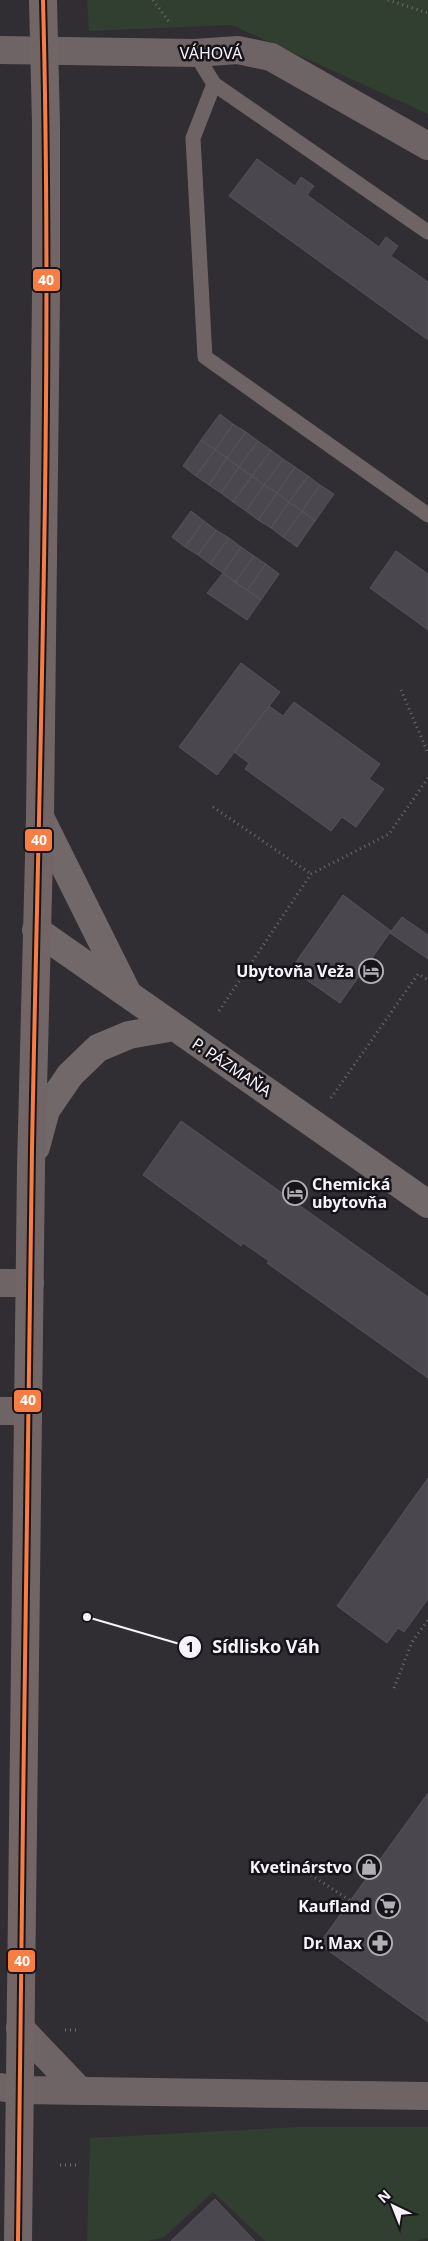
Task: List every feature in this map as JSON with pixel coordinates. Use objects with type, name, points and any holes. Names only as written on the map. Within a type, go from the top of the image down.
[{"type":"main road","points":[[18,2241],[10,2089],[20,2028],[31,1167],[40,817],[46,295],[46,124],[43,0]]},
{"type":"main road","points":[[40,817],[128,996]]},
{"type":"main road","name":"P. PÁZMAŇA","points":[[36,930],[428,1204]]},
{"type":"main road","points":[[31,1167],[46,1110],[77,1069],[98,1048],[129,1035],[174,1027]]},
{"type":"street","name":"VÁHOVÁ","points":[[0,50],[195,53],[238,50],[271,57],[428,146]]},
{"type":"street","points":[[0,1283],[30,1282]]},
{"type":"street","points":[[0,1411],[28,1411]]},
{"type":"street","points":[[20,2028],[80,2091]]},
{"type":"street","points":[[10,2089],[428,2096]]},
{"type":"lane","points":[[195,53],[214,84],[428,232]]},
{"type":"lane","points":[[214,84],[193,138],[205,357],[428,515]]},
{"type":"path","points":[[388,0],[428,13]]},
{"type":"path","points":[[401,690],[428,753]]},
{"type":"path","points":[[219,1011],[311,874],[389,834],[428,778]]},
{"type":"path","points":[[213,807],[311,874]]},
{"type":"path","points":[[331,1098],[418,974],[428,980]]},
{"type":"path","points":[[394,1688],[412,1642],[428,1620]]},
{"type":"path","points":[[311,1874],[351,1901]]},
{"type":"path","points":[[64,2030],[77,2030]]},
{"type":"path","points":[[60,2165],[78,2165]]},
{"type":"green space","points":[[87,0],[428,0],[428,114],[232,25],[89,31]]},
{"type":"green space","points":[[299,2127],[428,2127],[428,2238],[416,2241],[265,2241],[213,2192],[164,2237],[148,2241],[87,2241],[90,2138]]},
{"type":"building","points":[[257,159],[295,186],[301,177],[314,186],[307,195],[379,247],[386,237],[398,246],[391,256],[428,282],[428,340],[229,196]]},
{"type":"building","points":[[220,414],[233,424],[215,450],[201,440]]},
{"type":"building","points":[[233,424],[246,432],[227,458],[215,450]]},
{"type":"building","points":[[246,432],[258,441],[239,467],[227,458]]},
{"type":"building","points":[[201,440],[215,450],[196,476],[183,466]]},
{"type":"building","points":[[258,441],[271,450],[252,476],[239,467]]},
{"type":"building","points":[[215,450],[227,458],[209,485],[196,476]]},
{"type":"building","points":[[271,450],[283,459],[264,485],[252,476]]},
{"type":"building","points":[[227,458],[239,467],[221,493],[209,485]]},
{"type":"building","points":[[283,459],[295,467],[277,493],[264,485]]},
{"type":"building","points":[[239,467],[252,476],[233,502],[221,493]]},
{"type":"building","points":[[295,467],[308,476],[289,502],[277,493]]},
{"type":"building","points":[[252,476],[264,485],[246,511],[233,502]]},
{"type":"building","points":[[308,476],[320,485],[302,511],[289,502]]},
{"type":"building","points":[[264,485],[277,493],[258,520],[246,511]]},
{"type":"building","points":[[320,485],[334,494],[315,521],[302,511]]},
{"type":"building","points":[[277,493],[289,502],[271,528],[258,520]]},
{"type":"building","points":[[289,502],[302,511],[283,537],[271,528]]},
{"type":"building","points":[[191,511],[204,521],[185,547],[172,537]]},
{"type":"building","points":[[302,511],[315,521],[297,547],[283,537]]},
{"type":"building","points":[[204,521],[216,530],[198,555],[185,547]]},
{"type":"building","points":[[216,530],[229,538],[210,564],[198,555]]},
{"type":"building","points":[[229,538],[241,547],[223,573],[210,564]]},
{"type":"building","points":[[241,547],[254,556],[235,582],[223,573]]},
{"type":"building","points":[[396,551],[428,574],[428,630],[370,588]]},
{"type":"building","points":[[254,556],[266,564],[247,590],[235,582]]},
{"type":"building","points":[[266,564],[279,574],[261,600],[247,590]]},
{"type":"building","points":[[223,573],[261,600],[247,620],[207,593]]},
{"type":"building","points":[[241,663],[280,692],[217,775],[179,747]]},
{"type":"building","points":[[294,702],[380,764],[369,779],[384,789],[356,827],[342,817],[331,831],[245,769],[249,763],[234,752],[269,706],[283,716]]},
{"type":"building","points":[[343,895],[391,931],[340,1003],[291,969]]},
{"type":"building","points":[[402,917],[428,935],[428,959],[390,933]]},
{"type":"building","points":[[181,1121],[428,1297],[428,1378],[267,1263],[269,1261],[243,1243],[241,1246],[143,1175]]},
{"type":"building","points":[[428,1478],[428,1599],[404,1632],[398,1628],[387,1643],[337,1606]]},
{"type":"building","name":"Kaufland","points":[[428,1793],[428,2022],[319,1944]]},
{"type":"building","points":[[215,2199],[255,2241],[171,2241]]},
{"type":"transit line","name":"40","points":[[18,2241],[29,1286],[46,431],[46,144],[43,0]]},
{"type":"place","name":"Ubytovňa Veža","points":[[371,971]]},
{"type":"place","name":"Chemická ubytovňa","points":[[295,1193]]},
{"type":"place","name":"Sídlisko Váh","points":[[87,1617]]},
{"type":"place","name":"Kvetinárstvo","points":[[369,1867]]},
{"type":"place","name":"Kaufland","points":[[388,1906]]},
{"type":"place","name":"Dr. Max","points":[[380,1943]]}]
